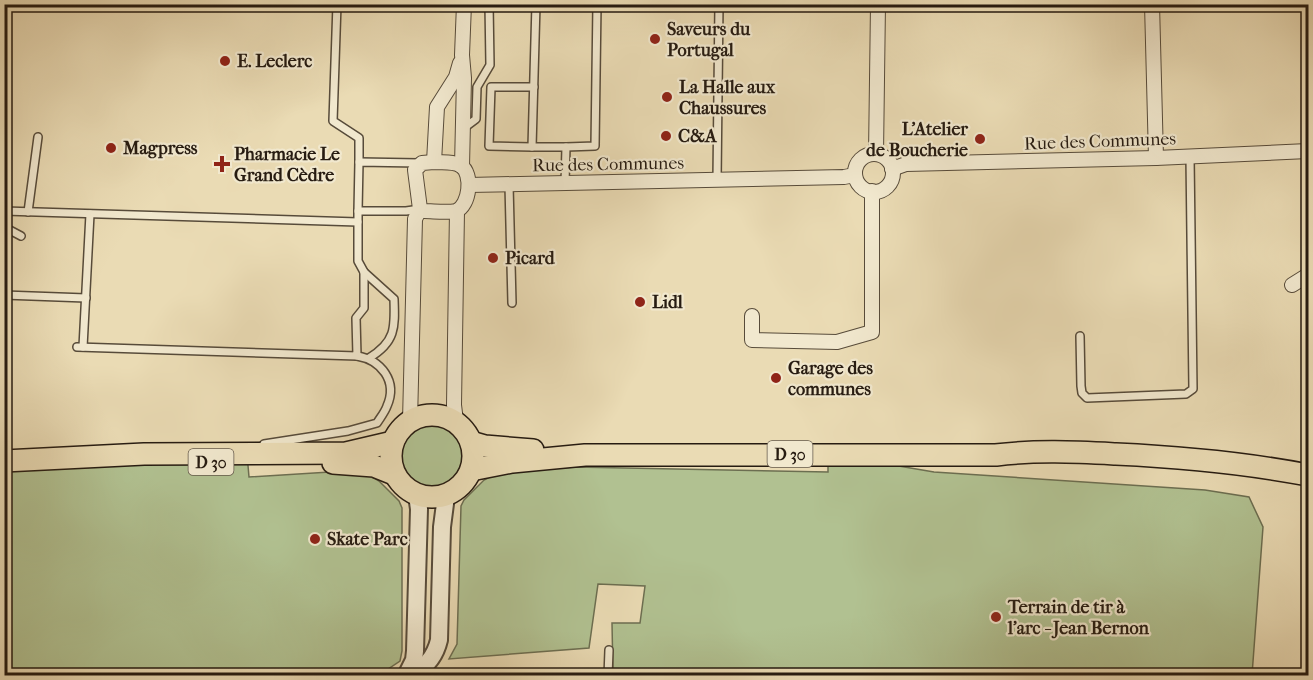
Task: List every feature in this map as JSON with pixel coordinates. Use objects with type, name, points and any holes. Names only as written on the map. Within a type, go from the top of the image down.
[{"type":"main road","points":[[431,415],[445,416],[456,421],[462,426],[471,442],[473,456],[471,470],[463,484],[446,496],[431,498],[417,495],[405,488],[394,474],[391,460],[393,442],[399,431],[410,421],[431,415]]},
{"type":"main road","name":"D 30","points":[[4,461],[158,454],[346,453],[393,442]]},
{"type":"main road","name":"D 30","points":[[471,442],[485,446],[585,455],[996,455],[1029,451],[1168,456],[1308,475]]},
{"type":"main road","name":"D 30","points":[[471,470],[512,462],[585,455]]},
{"type":"main road","name":"D 30","points":[[996,455],[1192,473],[1308,488]]},
{"type":"main road","name":"D 30","points":[[27,460],[342,463],[374,466],[394,474]]},
{"type":"street","points":[[456,421],[454,405],[457,211],[469,193],[469,185],[462,166],[464,4]]},
{"type":"street","points":[[876,154],[878,4]]},
{"type":"street","points":[[1152,4],[1156,158]]},
{"type":"street","points":[[428,163],[438,107],[456,77],[462,55]]},
{"type":"street","name":"Rue des Communes","points":[[892,168],[906,164],[1190,157],[1308,151]]},
{"type":"street","points":[[876,154],[886,159],[892,168],[890,183],[882,189],[872,191],[861,186],[855,175],[861,159],[865,156],[876,154]]},
{"type":"street","points":[[410,421],[415,219],[420,209],[416,170],[428,163],[452,163],[462,166]]},
{"type":"street","name":"Rue des Communes","points":[[469,185],[855,175]]},
{"type":"street","points":[[752,316],[752,340],[837,342],[872,332],[872,191]]},
{"type":"street","points":[[420,209],[457,211]]},
{"type":"street","points":[[1292,285],[1308,275]]},
{"type":"street","points":[[407,675],[414,660],[415,651],[419,509],[417,495]]},
{"type":"street","points":[[407,675],[416,672],[435,655],[439,640],[442,527],[446,496]]},
{"type":"lane","points":[[337,4],[333,121],[359,138],[358,261],[364,272],[394,298],[395,325],[391,339],[379,352],[369,358]]},
{"type":"lane","points":[[464,128],[476,119],[477,87],[490,65],[489,4]]},
{"type":"lane","points":[[532,147],[536,4]]},
{"type":"lane","points":[[534,87],[491,87],[489,146],[595,146],[597,4]]},
{"type":"lane","points":[[717,180],[719,4]]},
{"type":"lane","points":[[28,212],[38,137]]},
{"type":"lane","points":[[565,183],[566,147]]},
{"type":"lane","points":[[1080,336],[1081,386],[1082,393],[1088,398],[1186,394],[1193,388],[1190,157]]},
{"type":"lane","points":[[359,162],[428,163]]},
{"type":"lane","points":[[508,184],[512,303]]},
{"type":"lane","points":[[358,212],[420,209]]},
{"type":"lane","points":[[4,211],[358,222]]},
{"type":"lane","points":[[90,214],[86,298],[80,347],[357,356],[369,358],[386,372],[390,386],[387,407],[377,423],[348,431],[285,441],[158,454]]},
{"type":"lane","points":[[4,227],[21,236]]},
{"type":"lane","points":[[357,356],[356,318],[364,308],[364,272]]},
{"type":"lane","points":[[4,295],[86,298]]},
{"type":"lane","points":[[608,675],[609,650]]},
{"type":"green space","points":[[426,423],[438,423],[450,428],[460,438],[465,456],[463,469],[450,484],[438,489],[426,489],[414,484],[404,474],[399,462],[399,450],[404,438],[414,428]]},
{"type":"green space","points":[[247,454],[249,477],[362,470],[379,481],[399,501],[402,508],[402,651],[400,661],[379,675],[5,676],[5,465]]},
{"type":"green space","points":[[828,454],[934,472],[1205,490],[1249,497],[1263,527],[1252,675],[613,675],[612,623],[640,623],[645,586],[598,584],[589,648],[449,659],[457,644],[461,506],[484,480],[494,475],[514,471],[575,467],[828,472]]},
{"type":"place","name":"Saveurs du Portugal","points":[[655,39]]},
{"type":"place","name":"E. Leclerc","points":[[225,61]]},
{"type":"place","name":"La Halle aux Chaussures","points":[[667,97]]},
{"type":"place","name":"C&A","points":[[666,136]]},
{"type":"place","name":"L'Atelier de Boucherie","points":[[980,139]]},
{"type":"place","name":"Magpress","points":[[111,148]]},
{"type":"place","name":"Pharmacie Le Grand Cèdre","points":[[222,164]]},
{"type":"place","name":"Picard","points":[[493,258]]},
{"type":"place","name":"Lidl","points":[[640,302]]},
{"type":"place","name":"Garage des communes","points":[[776,378]]},
{"type":"place","name":"Skate Parc","points":[[315,539]]},
{"type":"place","name":"Terrain de tir à l'arc - Jean Bernon","points":[[996,617]]}]
